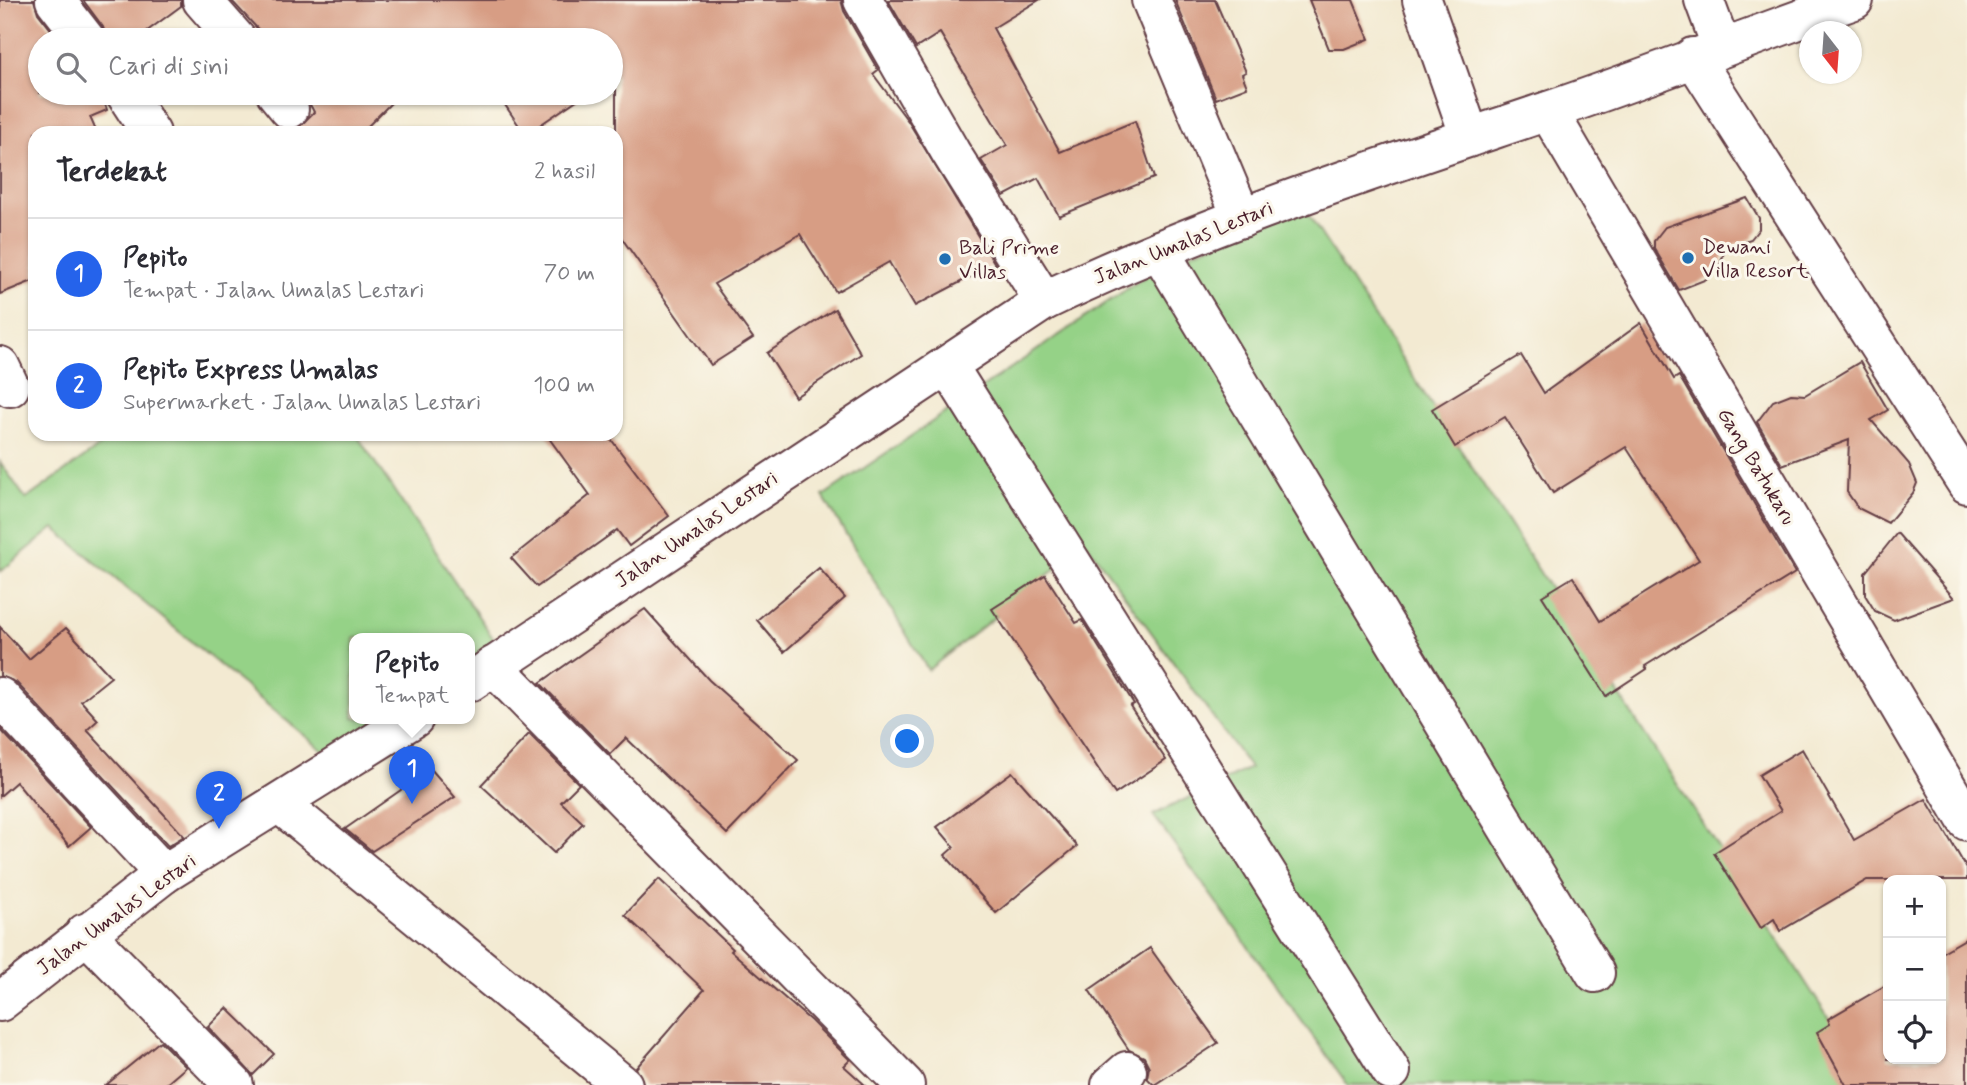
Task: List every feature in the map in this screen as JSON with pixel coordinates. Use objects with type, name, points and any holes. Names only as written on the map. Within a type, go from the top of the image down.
[{"type":"street","points":[[55,0],[77,28]]},
{"type":"street","points":[[202,0],[226,28]]},
{"type":"street","points":[[863,0],[951,153],[1044,301]]},
{"type":"street","points":[[1151,0],[1242,218]]},
{"type":"street","points":[[1422,0],[1470,137]]},
{"type":"street","points":[[1704,0],[1707,52],[1967,485]]},
{"type":"street","name":"Jalan Umalas Lestari","points":[[481,674],[806,456],[1044,301],[1159,250],[1242,218],[1854,0]]},
{"type":"street","points":[[132,105],[146,126]]},
{"type":"street","name":"Gang Batukaru","points":[[1548,111],[1967,821]]},
{"type":"street","points":[[1159,250],[1595,974]]},
{"type":"street","points":[[948,366],[1391,1071]]},
{"type":"street","points":[[481,674],[905,1085]]},
{"type":"street","points":[[0,698],[164,874]]},
{"type":"street","name":"Jalan Umalas Lestari","points":[[0,1002],[164,874],[405,724]]},
{"type":"street","points":[[280,804],[623,1085]]},
{"type":"street","points":[[85,933],[234,1085]]},
{"type":"green space","points":[[1304,208],[1872,1085],[1348,1085],[1153,815],[1250,768],[1087,544],[928,670],[823,496],[1165,263]]},
{"type":"green space","points":[[107,441],[361,441],[517,674],[475,699],[475,633],[349,633],[349,724],[433,724],[351,774],[54,528],[0,572],[0,462],[26,499]]},
{"type":"building","points":[[0,0],[34,0],[38,13],[50,28],[28,28],[28,105],[105,105],[107,110],[90,117],[94,126],[28,126],[28,283],[0,294]]},
{"type":"building","points":[[83,0],[181,0],[181,6],[151,28],[103,27]]},
{"type":"building","points":[[231,0],[841,0],[844,11],[878,70],[873,74],[908,121],[995,264],[915,306],[889,262],[836,292],[800,234],[714,284],[753,338],[711,365],[623,240],[623,126],[616,126],[616,105],[623,105],[623,28],[257,28]]},
{"type":"building","points":[[888,0],[1039,0],[993,28],[1060,152],[1135,121],[1154,178],[1059,216],[1038,178],[1004,196],[981,160],[1007,145],[940,33],[916,48]]},
{"type":"building","points":[[1175,0],[1215,0],[1246,72],[1242,74],[1247,87],[1216,99]]},
{"type":"building","points":[[1309,0],[1353,0],[1369,39],[1344,49],[1329,49]]},
{"type":"building","points":[[310,105],[389,105],[368,126],[300,126],[314,112]]},
{"type":"building","points":[[505,105],[569,105],[538,126],[519,126]]},
{"type":"building","name":"Dewani Villa Resort","points":[[1747,198],[1759,218],[1759,229],[1751,239],[1726,247],[1720,265],[1707,279],[1679,290],[1654,248],[1654,241],[1665,227]]},
{"type":"building","points":[[835,309],[861,354],[795,397],[767,353]]},
{"type":"building","points":[[1641,323],[1674,379],[1679,376],[1795,573],[1645,666],[1647,669],[1606,696],[1542,596],[1573,577],[1600,621],[1699,560],[1626,447],[1553,493],[1505,417],[1455,447],[1432,409],[1521,355],[1544,393]]},
{"type":"building","points":[[1860,362],[1888,410],[1871,420],[1909,464],[1917,483],[1913,493],[1888,523],[1858,508],[1847,492],[1849,440],[1782,465],[1757,422],[1773,401],[1791,394],[1805,395]]},
{"type":"building","points":[[551,441],[612,441],[669,516],[629,546],[617,530],[537,587],[511,558],[590,495]]},
{"type":"building","points":[[1897,533],[1954,598],[1894,620],[1875,611],[1865,595],[1865,573]]},
{"type":"building","points":[[819,568],[845,598],[784,652],[757,620]]},
{"type":"building","points":[[1045,575],[1076,623],[1082,620],[1134,704],[1130,706],[1166,760],[1115,794],[992,609]]},
{"type":"building","points":[[645,609],[709,680],[798,760],[727,834],[626,738],[610,754],[540,683]]},
{"type":"building","points":[[0,627],[29,659],[66,628],[111,677],[81,701],[98,720],[87,730],[184,836],[168,846],[16,682],[0,676]]},
{"type":"building","points":[[0,729],[91,827],[69,846],[16,782],[0,796]]},
{"type":"building","points":[[529,734],[579,784],[561,802],[583,823],[554,853],[481,785]]},
{"type":"building","points":[[1802,749],[1854,840],[1926,799],[1967,869],[1967,880],[1946,880],[1946,875],[1883,875],[1883,880],[1867,880],[1780,931],[1774,919],[1761,928],[1714,853],[1781,811],[1759,775]]},
{"type":"building","points":[[431,769],[455,797],[372,851],[345,829]]},
{"type":"building","points":[[1012,772],[1077,846],[996,913],[945,855],[954,847],[937,827]]},
{"type":"building","points":[[659,879],[733,949],[731,951],[811,1021],[850,1060],[844,1066],[865,1085],[644,1085],[636,1068],[704,990],[625,915]]},
{"type":"building","points":[[1967,938],[1967,1085],[1846,1085],[1817,1032],[1830,1024],[1828,1019],[1883,987],[1883,1064],[1946,1064],[1946,950]]},
{"type":"building","points":[[1150,948],[1218,1043],[1154,1085],[1147,1078],[1149,1067],[1144,1057],[1129,1050],[1089,990]]},
{"type":"building","points":[[227,1008],[274,1054],[253,1075],[208,1027]]},
{"type":"building","points":[[160,1041],[186,1067],[165,1085],[106,1085]]},
{"type":"place","name":"Dewani Villa Resort","points":[[1688,258]]},
{"type":"place","name":"Bali Prime Villas","points":[[945,259]]},
{"type":"place","name":"Pepito","points":[[412,804]]},
{"type":"place","name":"Pepito Express Umalas","points":[[219,829]]}]
